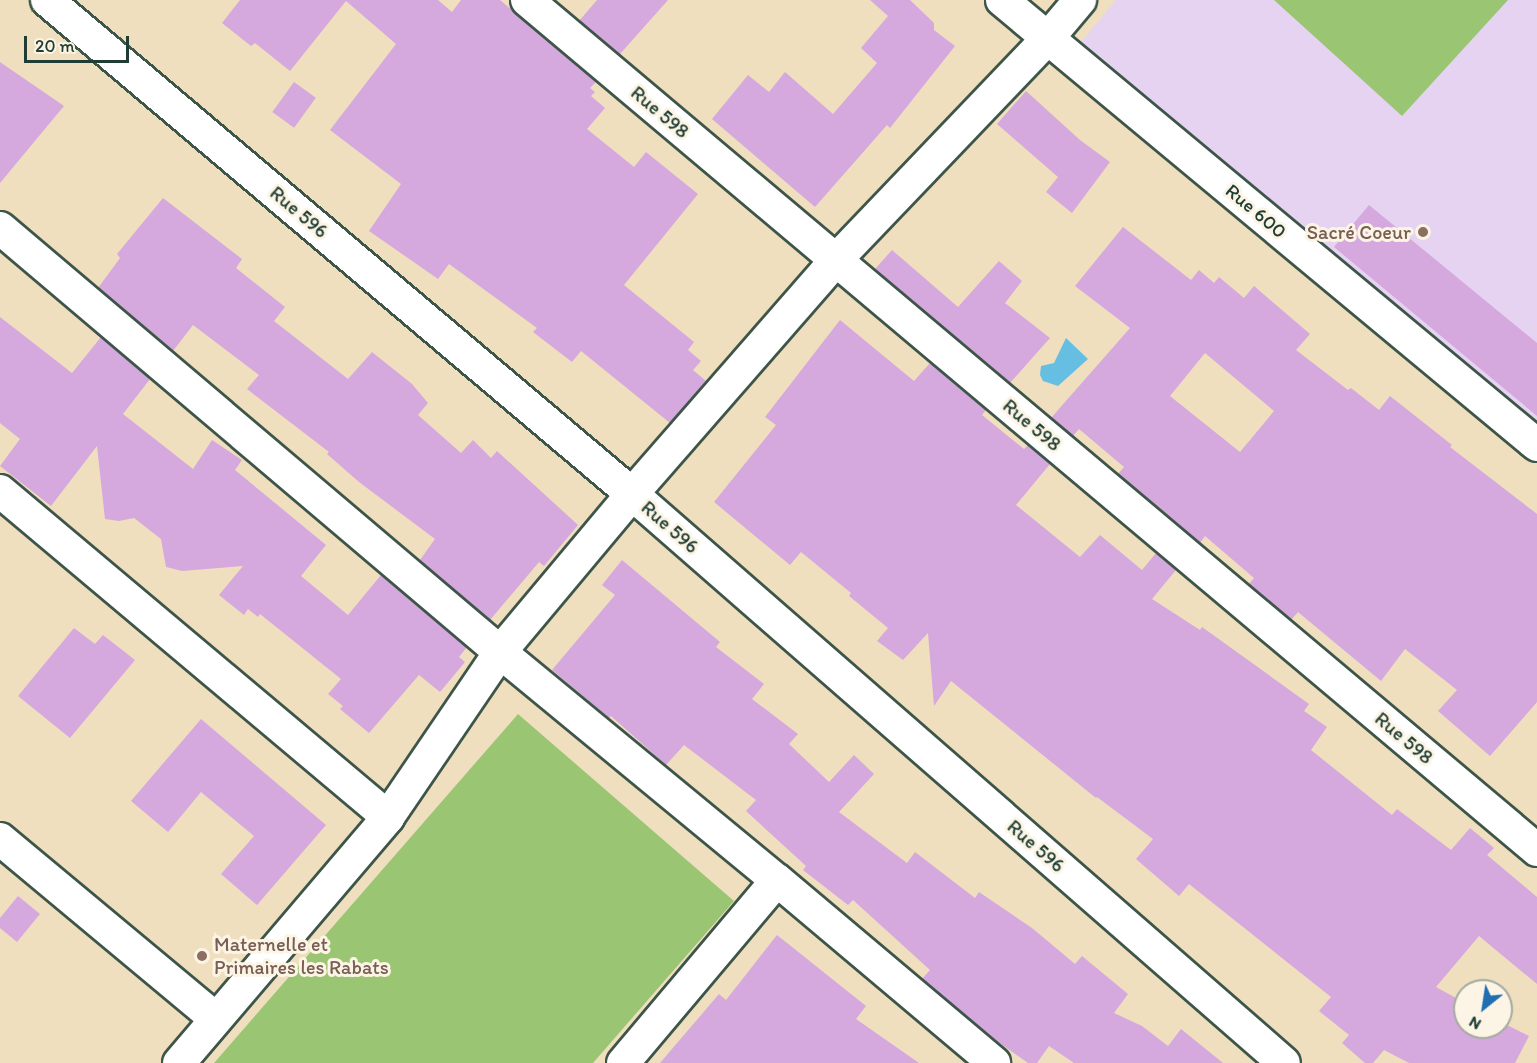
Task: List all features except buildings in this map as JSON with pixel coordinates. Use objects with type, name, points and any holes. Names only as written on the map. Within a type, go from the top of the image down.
[{"type":"street","name":"Rue 596","points":[[47,0],[632,494],[1284,1063]]},
{"type":"street","name":"Rue 598","points":[[527,0],[1537,850]]},
{"type":"street","name":"Rue 600","points":[[1002,0],[1537,445]]},
{"type":"street","points":[[179,1063],[388,817],[500,652],[632,494],[836,260],[1048,38],[1080,0]]},
{"type":"street","points":[[0,228],[500,652],[777,880],[994,1063]]},
{"type":"street","points":[[0,491],[388,817]]},
{"type":"street","points":[[0,839],[216,1018]]},
{"type":"street","points":[[623,1063],[777,880]]},
{"type":"shaded area","name":"Sacré Coeur","points":[[1116,0],[1537,0],[1537,422],[1081,42]]},
{"type":"green space","points":[[1274,0],[1508,0],[1402,116]]},
{"type":"green space","points":[[518,714],[734,901],[593,1063],[214,1063]]},
{"type":"water","points":[[1066,338],[1088,359],[1058,386],[1043,381],[1040,375],[1041,366],[1054,363]]},
{"type":"place","name":"Sacré Coeur","points":[[1423,232]]},
{"type":"place","name":"Maternelle et Primaires les Rabats","points":[[202,956]]}]
